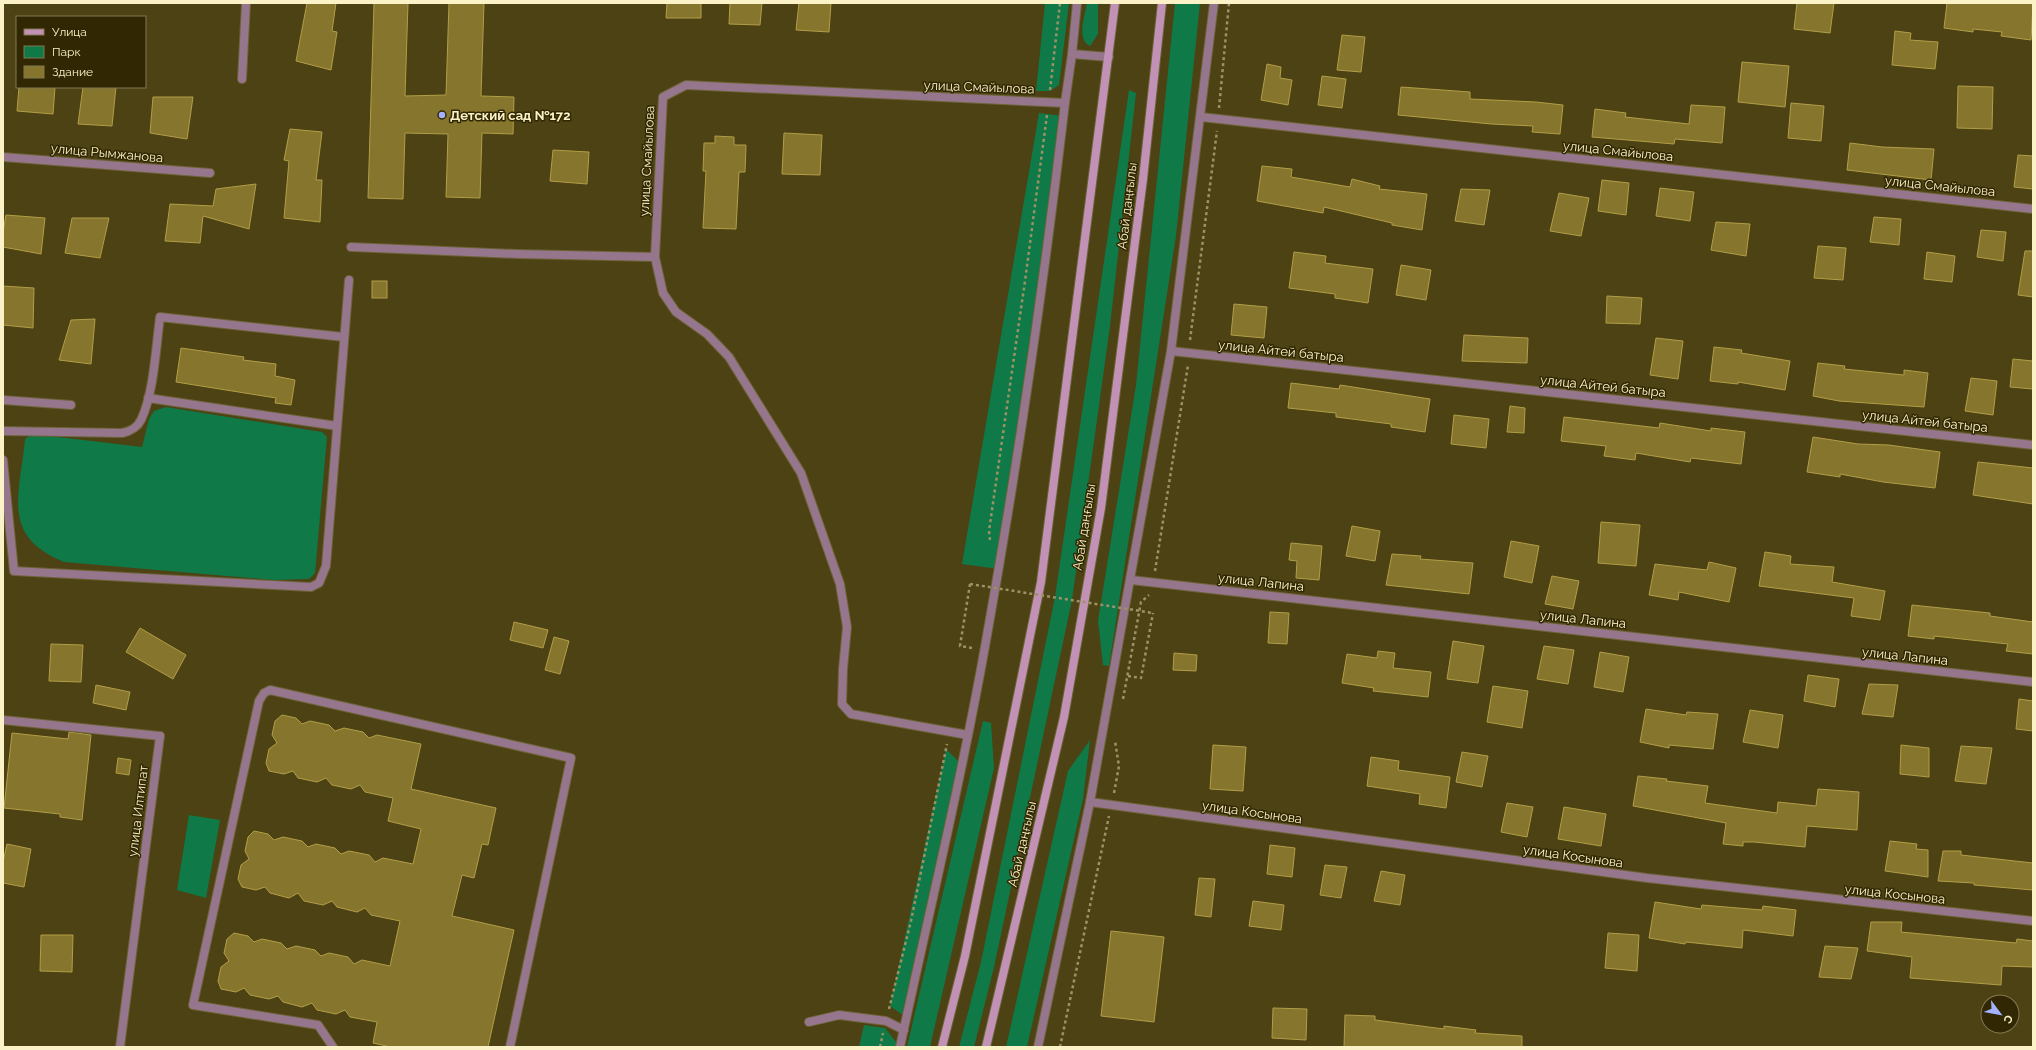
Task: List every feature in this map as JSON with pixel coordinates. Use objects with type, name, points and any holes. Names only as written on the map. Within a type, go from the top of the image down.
[{"type":"main road","points":[[942,1047],[966,956],[1042,582],[1115,3]]},
{"type":"main road","name":"Абай даңғылы","points":[[986,1047],[1064,717],[1101,508],[1143,180],[1162,3]]},
{"type":"street","points":[[242,79],[246,3]]},
{"type":"street","points":[[900,1047],[968,735],[986,644],[1017,461],[1043,284],[1077,3]]},
{"type":"street","points":[[1038,1047],[1090,802],[1131,580],[1170,351],[1201,117],[1214,3]]},
{"type":"street","points":[[1072,54],[1109,58]]},
{"type":"street","name":"улица Смайылова","points":[[655,257],[662,97],[686,85],[967,99],[1049,101],[1065,103]]},
{"type":"street","name":"улица Смайылова","points":[[1201,117],[2033,209]]},
{"type":"street","name":"улица Рымжанова","points":[[3,157],[210,173]]},
{"type":"street","points":[[351,247],[517,254],[655,257],[663,293],[676,312],[707,334],[729,357],[801,472],[840,584],[847,627],[842,669],[842,704],[851,714],[968,735]]},
{"type":"street","points":[[3,460],[14,571],[311,587],[319,583],[324,575],[326,566],[349,280]]},
{"type":"street","points":[[3,431],[122,433],[133,430],[141,420],[148,398],[160,317],[344,337]]},
{"type":"street","name":"улица Айтей батыра","points":[[1170,351],[2033,445]]},
{"type":"street","points":[[148,398],[337,426]]},
{"type":"street","points":[[3,400],[71,405]]},
{"type":"street","name":"улица Лапина","points":[[1131,580],[2033,682]]},
{"type":"street","points":[[333,1047],[318,1025],[193,1005],[259,701],[264,693],[270,690],[571,758],[510,1047]]},
{"type":"street","name":"улица Илтипат","points":[[3,720],[160,736],[120,1047]]},
{"type":"street","name":"улица Косынова","points":[[1090,802],[1647,878],[2033,921]]},
{"type":"street","points":[[808,1022],[839,1015],[886,1021],[904,1030]]},
{"type":"path","points":[[990,545],[989,531],[1025,281],[1049,101],[1060,3]]},
{"type":"path","points":[[1155,568],[1189,353],[1218,119],[1229,3]]},
{"type":"path","points":[[974,648],[960,646],[970,584],[1152,613],[1141,678],[1128,676]]},
{"type":"path","points":[[880,1047],[911,921],[950,732]]},
{"type":"green space","points":[[1045,3],[1069,3],[1059,85],[1050,91],[1036,91]]},
{"type":"green space","points":[[1087,3],[1098,3],[1098,34],[1090,46],[1086,43],[1082,33]]},
{"type":"green space","points":[[1175,3],[1200,3],[1176,236],[1109,666],[1103,665],[1098,621],[1136,385]]},
{"type":"green space","points":[[1129,90],[1136,93],[1110,326],[1072,600],[994,967],[974,1047],[959,1047],[981,962],[1055,597]]},
{"type":"green space","points":[[1039,113],[1063,116],[999,569],[962,564]]},
{"type":"green space","points":[[166,407],[322,432],[327,437],[315,573],[309,579],[273,580],[64,562],[44,552],[30,540],[22,526],[18,496],[25,439],[33,434],[142,447],[149,419],[154,411]]},
{"type":"green space","points":[[983,721],[991,723],[994,768],[930,1047],[907,1047]]},
{"type":"green space","points":[[1090,740],[1083,799],[1027,1047],[1006,1047],[1068,771]]},
{"type":"green space","points":[[946,749],[961,764],[907,1018],[890,1006]]},
{"type":"green space","points":[[189,815],[220,820],[206,898],[177,890]]},
{"type":"green space","points":[[864,1025],[885,1028],[900,1047],[859,1047]]},
{"type":"building","points":[[307,3],[336,3],[332,31],[337,32],[331,70],[296,61]]},
{"type":"building","name":"Детский сад №172","points":[[374,3],[408,3],[405,96],[446,95],[449,3],[484,3],[481,96],[514,97],[513,134],[482,133],[480,198],[446,197],[448,134],[405,133],[403,199],[368,198]]},
{"type":"building","points":[[667,3],[701,3],[701,18],[666,18]]},
{"type":"building","points":[[730,3],[762,3],[760,25],[729,24]]},
{"type":"building","points":[[799,3],[831,3],[829,32],[796,30]]},
{"type":"building","points":[[1797,3],[1834,3],[1830,33],[1794,29]]},
{"type":"building","points":[[1947,3],[2033,3],[2031,40],[2001,36],[2002,32],[1973,29],[1973,32],[1944,28]]},
{"type":"building","points":[[1895,31],[1911,33],[1910,40],[1938,42],[1935,69],[1892,65]]},
{"type":"building","points":[[1342,35],[1365,37],[1361,72],[1337,70]]},
{"type":"building","points":[[1742,62],[1789,66],[1785,107],[1738,102]]},
{"type":"building","points":[[1267,64],[1281,67],[1280,78],[1292,80],[1288,105],[1261,100]]},
{"type":"building","points":[[1322,76],[1346,79],[1342,108],[1318,105]]},
{"type":"building","points":[[1958,86],[1993,87],[1992,129],[1957,128]]},
{"type":"building","points":[[1401,87],[1470,92],[1470,99],[1536,102],[1563,105],[1560,134],[1532,132],[1533,126],[1491,124],[1398,115]]},
{"type":"building","points":[[19,88],[55,88],[53,114],[17,111]]},
{"type":"building","points":[[83,88],[116,88],[112,126],[78,124]]},
{"type":"building","points":[[153,97],[193,97],[187,139],[150,133]]},
{"type":"building","points":[[1791,103],[1824,106],[1821,141],[1788,138]]},
{"type":"building","points":[[1691,105],[1725,107],[1722,143],[1675,139],[1674,144],[1592,137],[1595,109],[1626,113],[1625,117],[1689,124]]},
{"type":"building","points":[[290,129],[322,132],[316,180],[322,180],[320,222],[284,218],[289,161],[284,160]]},
{"type":"building","points":[[784,133],[822,135],[820,175],[782,174]]},
{"type":"building","points":[[715,136],[734,137],[734,145],[746,145],[745,172],[739,172],[736,229],[703,228],[706,171],[703,171],[704,143],[715,143]]},
{"type":"building","points":[[1850,143],[1882,147],[1934,149],[1931,180],[1847,170]]},
{"type":"building","points":[[553,150],[589,152],[587,184],[550,181]]},
{"type":"building","points":[[2018,155],[2033,156],[2033,189],[2014,187]]},
{"type":"building","points":[[1262,166],[1292,169],[1291,177],[1350,187],[1352,179],[1380,186],[1379,189],[1427,194],[1422,230],[1392,225],[1392,223],[1324,207],[1323,213],[1257,201]]},
{"type":"building","points":[[1602,180],[1629,183],[1626,215],[1598,211]]},
{"type":"building","points":[[256,184],[249,229],[203,216],[200,243],[165,241],[170,204],[213,206],[216,189]]},
{"type":"building","points":[[1660,188],[1694,192],[1690,221],[1656,216]]},
{"type":"building","points":[[1461,189],[1490,190],[1484,225],[1455,221]]},
{"type":"building","points":[[1559,193],[1589,198],[1581,236],[1550,231]]},
{"type":"building","points":[[6,215],[45,218],[41,254],[3,247],[3,232]]},
{"type":"building","points":[[1874,217],[1901,219],[1899,245],[1870,242]]},
{"type":"building","points":[[72,218],[109,218],[100,258],[65,253]]},
{"type":"building","points":[[1716,222],[1750,224],[1746,256],[1711,250]]},
{"type":"building","points":[[1981,230],[2006,232],[2003,261],[1977,257]]},
{"type":"building","points":[[1818,246],[1846,248],[1843,280],[1814,278]]},
{"type":"building","points":[[2025,251],[2033,251],[2033,297],[2018,295]]},
{"type":"building","points":[[1294,252],[1326,256],[1325,263],[1373,269],[1368,303],[1335,298],[1335,294],[1289,288]]},
{"type":"building","points":[[1927,252],[1955,256],[1952,282],[1924,279]]},
{"type":"building","points":[[1401,265],[1431,270],[1426,300],[1396,295]]},
{"type":"building","points":[[372,281],[387,281],[387,298],[372,298]]},
{"type":"building","points":[[3,286],[34,288],[33,328],[3,325]]},
{"type":"building","points":[[1607,296],[1642,298],[1640,324],[1606,323]]},
{"type":"building","points":[[1234,304],[1267,307],[1264,338],[1231,335]]},
{"type":"building","points":[[95,319],[91,364],[59,360],[71,320]]},
{"type":"building","points":[[1464,335],[1528,338],[1527,363],[1462,361]]},
{"type":"building","points":[[1656,338],[1683,341],[1678,379],[1650,375]]},
{"type":"building","points":[[1714,347],[1742,350],[1741,353],[1790,361],[1785,390],[1738,382],[1738,384],[1710,381]]},
{"type":"building","points":[[181,348],[244,357],[243,360],[276,364],[275,376],[295,380],[291,405],[275,403],[276,398],[176,382]]},
{"type":"building","points":[[2013,359],[2033,361],[2033,389],[2010,387]]},
{"type":"building","points":[[1818,363],[1845,366],[1844,369],[1904,375],[1904,370],[1928,373],[1924,407],[1839,401],[1813,396]]},
{"type":"building","points":[[1971,378],[1997,381],[1993,415],[1965,411]]},
{"type":"building","points":[[1291,383],[1339,389],[1340,385],[1430,399],[1425,432],[1391,427],[1391,424],[1336,417],[1336,413],[1288,408]]},
{"type":"building","points":[[1510,406],[1525,408],[1524,433],[1507,432]]},
{"type":"building","points":[[1454,415],[1489,419],[1486,448],[1451,444]]},
{"type":"building","points":[[1564,417],[1659,428],[1660,423],[1711,431],[1711,428],[1745,432],[1741,464],[1691,458],[1690,462],[1636,453],[1635,460],[1604,456],[1606,446],[1561,441]]},
{"type":"building","points":[[1813,437],[1858,444],[1889,445],[1940,452],[1935,488],[1883,482],[1840,474],[1840,477],[1807,472]]},
{"type":"building","points":[[1978,462],[2033,468],[2033,504],[1973,495]]},
{"type":"building","points":[[1601,522],[1640,525],[1636,566],[1598,563]]},
{"type":"building","points":[[1352,526],[1380,531],[1375,561],[1346,556]]},
{"type":"building","points":[[1511,541],[1539,546],[1532,583],[1504,577]]},
{"type":"building","points":[[1291,543],[1322,546],[1319,580],[1296,578],[1297,561],[1289,560]]},
{"type":"building","points":[[1765,552],[1791,556],[1790,564],[1834,567],[1832,582],[1885,591],[1880,620],[1851,616],[1854,598],[1759,586]]},
{"type":"building","points":[[1392,554],[1421,556],[1420,559],[1473,563],[1469,594],[1386,585]]},
{"type":"building","points":[[1709,562],[1736,568],[1729,602],[1679,592],[1678,600],[1649,595],[1655,564],[1707,570]]},
{"type":"building","points":[[1552,576],[1579,581],[1573,609],[1545,604]]},
{"type":"building","points":[[1912,605],[1990,613],[1990,616],[2033,622],[2033,654],[2006,651],[2008,644],[1934,636],[1934,639],[1908,636]]},
{"type":"building","points":[[1270,612],[1289,613],[1287,644],[1268,643]]},
{"type":"building","points":[[514,622],[548,630],[543,648],[510,640]]},
{"type":"building","points":[[140,628],[186,655],[173,679],[126,652]]},
{"type":"building","points":[[554,637],[569,641],[560,674],[545,670]]},
{"type":"building","points":[[1453,641],[1484,646],[1478,683],[1447,679]]},
{"type":"building","points":[[51,644],[83,645],[81,682],[49,681]]},
{"type":"building","points":[[1544,646],[1574,650],[1568,684],[1537,679]]},
{"type":"building","points":[[1378,651],[1395,653],[1393,668],[1431,672],[1428,697],[1373,691],[1374,688],[1342,683],[1347,654],[1377,658]]},
{"type":"building","points":[[1600,652],[1629,657],[1623,692],[1594,687]]},
{"type":"building","points":[[1174,653],[1197,655],[1196,671],[1173,670]]},
{"type":"building","points":[[1808,675],[1839,679],[1835,707],[1804,701]]},
{"type":"building","points":[[1869,684],[1898,685],[1893,717],[1862,714]]},
{"type":"building","points":[[96,685],[130,692],[126,710],[93,703]]},
{"type":"building","points":[[1493,686],[1528,691],[1522,728],[1487,722]]},
{"type":"building","points":[[2019,699],[2033,701],[2033,731],[2016,729]]},
{"type":"building","points":[[1646,709],[1686,715],[1687,712],[1718,714],[1713,749],[1669,745],[1669,748],[1640,742]]},
{"type":"building","points":[[1750,710],[1783,715],[1778,748],[1743,742]]},
{"type":"building","points":[[282,715],[296,718],[302,724],[310,721],[329,725],[335,731],[344,728],[363,732],[369,738],[377,735],[421,744],[411,789],[496,808],[488,845],[482,844],[474,878],[462,875],[452,916],[514,930],[488,1047],[391,1047],[373,1043],[377,1022],[350,1017],[345,1010],[336,1014],[317,1010],[312,1003],[302,1007],[283,1002],[278,996],[269,999],[250,995],[244,988],[236,992],[221,989],[218,981],[221,967],[229,961],[224,953],[227,939],[234,933],[248,936],[254,942],[262,939],[281,943],[287,949],[296,946],[315,950],[321,956],[329,953],[348,957],[354,964],[362,960],[390,966],[400,921],[371,915],[365,908],[357,912],[337,907],[332,901],[323,905],[304,901],[298,893],[289,898],[270,893],[265,887],[256,890],[242,887],[238,879],[241,865],[249,859],[245,851],[248,837],[254,831],[268,834],[274,840],[283,837],[302,841],[308,847],[316,844],[335,848],[341,854],[349,851],[369,855],[375,862],[383,858],[413,864],[421,829],[388,821],[393,798],[365,792],[360,785],[351,789],[332,785],[326,778],[317,782],[298,778],[293,771],[284,774],[269,771],[266,763],[269,749],[277,743],[272,735],[275,721]]},
{"type":"building","points":[[69,732],[91,735],[82,820],[60,817],[60,814],[4,808],[12,733],[68,739]]},
{"type":"building","points":[[1213,745],[1246,747],[1243,791],[1210,789]]},
{"type":"building","points":[[1901,745],[1929,748],[1929,777],[1900,774]]},
{"type":"building","points":[[1961,746],[1992,748],[1986,784],[1955,781]]},
{"type":"building","points":[[1462,752],[1488,756],[1482,787],[1456,782]]},
{"type":"building","points":[[1371,757],[1399,761],[1398,770],[1450,777],[1446,808],[1419,804],[1420,794],[1367,786]]},
{"type":"building","points":[[118,758],[131,760],[129,775],[116,773]]},
{"type":"building","points":[[1638,776],[1708,786],[1705,803],[1777,813],[1778,802],[1816,806],[1818,789],[1859,792],[1857,830],[1807,826],[1805,847],[1754,842],[1743,842],[1743,846],[1723,844],[1726,823],[1633,806]]},
{"type":"building","points":[[1507,803],[1533,807],[1527,837],[1501,832]]},
{"type":"building","points":[[1564,807],[1606,814],[1601,846],[1558,839]]},
{"type":"building","points":[[1890,841],[1917,844],[1916,849],[1928,850],[1928,877],[1885,871]]},
{"type":"building","points":[[7,844],[31,849],[24,887],[3,883],[3,862]]},
{"type":"building","points":[[1270,845],[1295,848],[1292,877],[1267,874]]},
{"type":"building","points":[[1943,851],[1961,851],[1961,855],[2033,863],[2033,890],[1974,885],[1974,883],[1938,881]]},
{"type":"building","points":[[1325,865],[1347,867],[1341,898],[1320,895]]},
{"type":"building","points":[[1381,871],[1405,875],[1400,905],[1374,901]]},
{"type":"building","points":[[1199,878],[1215,879],[1211,917],[1195,915]]},
{"type":"building","points":[[1253,901],[1284,905],[1281,930],[1249,926]]},
{"type":"building","points":[[1655,902],[1701,909],[1702,905],[1762,910],[1763,906],[1796,910],[1793,936],[1743,930],[1742,948],[1686,942],[1685,944],[1649,938]]},
{"type":"building","points":[[1871,922],[1902,922],[1901,932],[2016,943],[2017,939],[2033,941],[2033,967],[2002,966],[2001,985],[1910,978],[1912,957],[1867,951]]},
{"type":"building","points":[[1111,931],[1164,937],[1154,1022],[1101,1016]]},
{"type":"building","points":[[1608,933],[1639,935],[1637,971],[1605,968]]},
{"type":"building","points":[[41,935],[73,935],[72,972],[40,971]]},
{"type":"building","points":[[1825,946],[1858,948],[1851,979],[1819,977]]},
{"type":"building","points":[[1273,1008],[1307,1009],[1306,1040],[1272,1038]]},
{"type":"building","points":[[1345,1015],[1375,1016],[1375,1020],[1444,1029],[1444,1026],[1476,1030],[1475,1033],[1522,1036],[1522,1047],[1344,1047]]},
{"type":"place","name":"Детский сад №172","points":[[442,115]]}]
